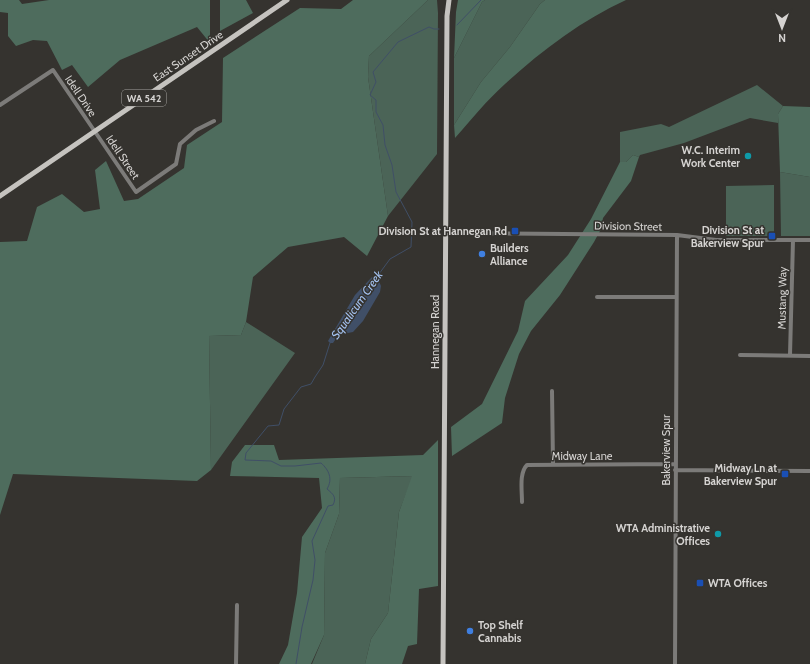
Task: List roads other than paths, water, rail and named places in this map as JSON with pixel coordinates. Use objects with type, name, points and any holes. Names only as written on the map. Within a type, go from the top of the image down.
[{"type":"main road","name":"East Sunset Drive","points":[[0,196],[287,0]]},
{"type":"main road","name":"Hannegan Road","points":[[443,664],[447,16],[450,0]]},
{"type":"street","name":"Idell Drive","points":[[0,105],[53,70],[95,131]]},
{"type":"street","name":"Idell Street","points":[[95,131],[136,192],[176,164],[180,144],[196,130],[214,121]]},
{"type":"street","name":"Division Street","points":[[445,233],[677,236],[716,240],[810,240]]},
{"type":"street","name":"Bakerview Spur","points":[[675,664],[674,470],[675,297],[677,236]]},
{"type":"street","name":"Mustang Way","points":[[790,356],[793,240]]},
{"type":"street","points":[[597,297],[675,297]]},
{"type":"street","points":[[740,355],[810,356]]},
{"type":"street","points":[[552,391],[553,464]]},
{"type":"street","name":"Midway Lane","points":[[522,502],[524,468],[527,465],[675,464]]},
{"type":"street","points":[[674,470],[810,471]]},
{"type":"street","points":[[236,605],[236,664]]},
{"type":"water","points":[[372,277],[378,279],[381,286],[380,292],[363,321],[353,332],[343,334],[337,337],[333,343],[330,343],[328,341],[355,295]]},
{"type":"waterway","name":"Squalicum Creek","points":[[457,25],[481,0]]},
{"type":"waterway","name":"Squalicum Creek","points":[[376,278],[390,259],[411,247],[412,222],[396,192],[392,165],[385,145],[383,125],[376,112],[376,100],[370,95],[376,82],[373,72],[398,42],[429,27],[439,29]]},
{"type":"waterway","name":"Squalicum Creek","points":[[296,664],[302,627],[313,580],[315,560],[312,541],[328,506],[333,505],[335,500],[333,494],[327,489],[330,478],[326,469],[321,463],[281,466],[271,461],[245,460],[246,453],[268,426],[279,425],[284,409],[301,387],[311,384],[323,365],[330,343]]},
{"type":"place","name":"W.C. Interim Work Center","points":[[748,156]]},
{"type":"place","name":"Division St at Hannegan Rd","points":[[515,231]]},
{"type":"place","name":"Division St at Bakerview Spur","points":[[772,236]]},
{"type":"place","name":"Builders Alliance","points":[[482,254]]},
{"type":"place","name":"Midway Ln at Bakerview Spur","points":[[785,474]]},
{"type":"place","name":"WTA Administrative Offices","points":[[718,534]]},
{"type":"place","name":"WTA Offices","points":[[700,583]]},
{"type":"place","name":"Top Shelf Cannabis","points":[[470,631]]}]
